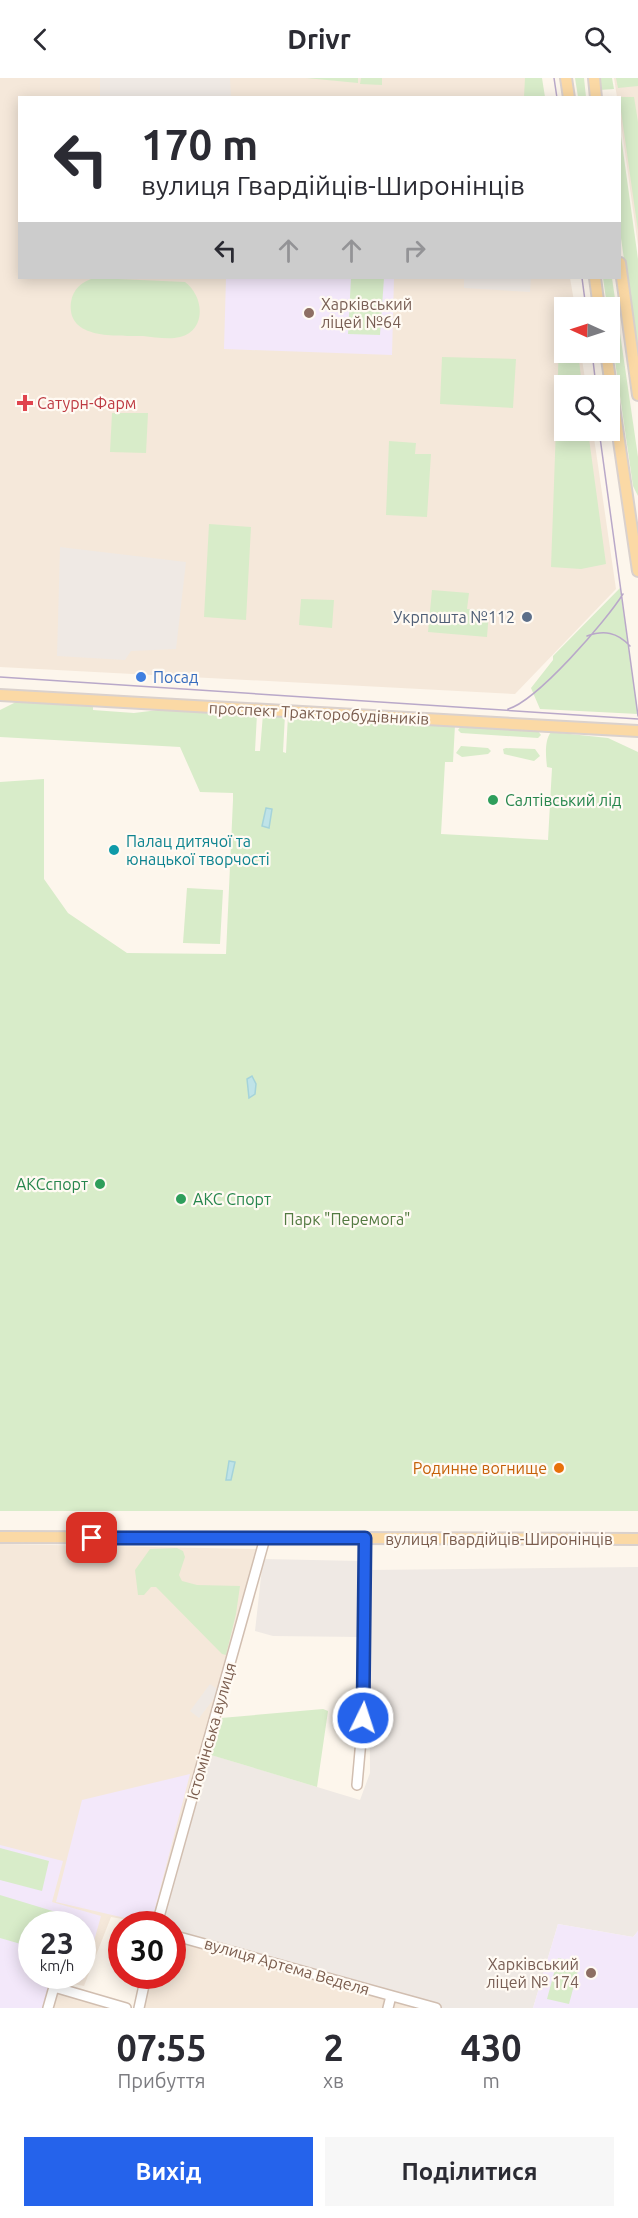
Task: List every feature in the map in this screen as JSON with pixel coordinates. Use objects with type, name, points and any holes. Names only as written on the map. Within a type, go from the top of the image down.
[{"type":"main road","points":[[566,78],[569,96]]},
{"type":"main road","points":[[594,78],[596,96]]},
{"type":"main road","points":[[621,270],[638,396]]},
{"type":"main road","points":[[595,279],[598,297]]},
{"type":"main road","points":[[608,363],[638,571]]},
{"type":"main road","name":"проспект Тракторобудівників","points":[[0,695],[638,731]]},
{"type":"main road","name":"вулиця Гвардійців-Широнінців","points":[[0,1538],[638,1539]]},
{"type":"street","name":"Істомінська вулиця","points":[[161,1911],[266,1538]]},
{"type":"street","points":[[357,1785],[365,1695],[365,1538]]},
{"type":"street","name":"вулиця Артема Веделя","points":[[186,1939],[436,2008]]},
{"type":"street","points":[[48,2008],[54,1987],[126,2008]]},
{"type":"street","points":[[139,2008],[143,1989]]},
{"type":"street","points":[[388,2008],[391,1996]]},
{"type":"shaded area","points":[[0,78],[541,78],[544,96],[18,96],[18,279],[570,279],[573,297],[554,297],[554,363],[583,363],[584,375],[554,375],[554,441],[594,441],[616,589],[515,694],[0,667]]},
{"type":"shaded area","points":[[100,78],[230,78],[231,96],[100,96]]},
{"type":"shaded area","points":[[614,78],[638,78],[638,246],[621,123],[621,96],[617,96]]},
{"type":"shaded area","name":"Харківський ліцей №64","points":[[226,279],[394,279],[392,355],[224,349]]},
{"type":"shaded area","points":[[464,279],[531,279],[530,292],[464,288]]},
{"type":"shaded area","points":[[60,547],[186,562],[176,649],[131,651],[125,660],[57,656]]},
{"type":"shaded area","points":[[0,1544],[257,1549],[228,1667],[155,1911],[108,1911],[108,1925],[96,1955],[96,1911],[18,1911],[18,1989],[52,1989],[47,2008],[0,2008]]},
{"type":"shaded area","points":[[263,1559],[361,1561],[360,1637],[273,1636],[255,1631]]},
{"type":"shaded area","points":[[638,1567],[638,1931],[633,1937],[558,1924],[533,2008],[436,2008],[186,1939],[186,1911],[161,1911],[205,1753],[360,1800],[370,1773],[369,1570]]},
{"type":"shaded area","points":[[210,1684],[220,1691],[199,1718],[190,1711]]},
{"type":"shaded area","points":[[190,1774],[154,1911],[108,1911],[108,1914],[56,1902],[82,1800]]},
{"type":"shaded area","points":[[0,1845],[63,1861],[52,1902],[84,1911],[18,1911],[18,1989],[48,1989],[43,2008],[0,2008]]},
{"type":"shaded area","points":[[96,1915],[101,1916],[96,1934]]},
{"type":"shaded area","name":"Харківський ліцей № 174","points":[[558,1924],[633,1937],[638,1931],[638,2008],[533,2008]]},
{"type":"shaded area","points":[[186,1942],[417,2008],[142,2008],[147,1989],[186,1989]]},
{"type":"shaded area","points":[[55,1990],[115,2008],[51,2008]]},
{"type":"green space","points":[[306,78],[358,78],[358,83]]},
{"type":"green space","points":[[361,78],[382,78],[382,85],[360,84]]},
{"type":"green space","points":[[525,78],[542,78],[545,96],[524,96]]},
{"type":"green space","points":[[575,78],[584,78],[586,96],[578,96]]},
{"type":"green space","points":[[598,78],[612,78],[614,89],[599,90]]},
{"type":"green space","points":[[616,78],[638,78],[638,86],[618,88]]},
{"type":"green space","points":[[621,97],[634,97],[638,122],[638,231]]},
{"type":"green space","points":[[621,136],[638,259],[638,358],[621,238]]},
{"type":"green space","points":[[118,279],[185,282],[191,288],[199,304],[198,320],[189,333],[171,338],[108,335],[85,330],[77,324],[72,315],[71,302],[79,286],[86,281]]},
{"type":"green space","points":[[351,279],[384,279],[380,335],[348,334]]},
{"type":"green space","points":[[603,279],[612,279],[615,297],[606,297]]},
{"type":"green space","points":[[620,333],[638,457],[638,496],[633,486],[620,396],[620,375],[617,375],[615,363],[620,363]]},
{"type":"green space","points":[[442,357],[516,359],[513,408],[440,404]]},
{"type":"green space","points":[[558,363],[579,363],[581,375],[558,375]]},
{"type":"green space","points":[[112,413],[148,413],[146,453],[110,452]]},
{"type":"green space","points":[[389,441],[416,443],[415,454],[431,454],[427,517],[386,515]]},
{"type":"green space","points":[[556,441],[589,441],[606,564],[581,569],[551,567]]},
{"type":"green space","points":[[209,524],[251,527],[246,620],[204,617]]},
{"type":"green space","points":[[620,588],[638,714],[540,709],[531,688],[553,660],[553,656]]},
{"type":"green space","points":[[432,590],[469,593],[467,609],[489,611],[487,637],[428,632]]},
{"type":"green space","points":[[301,599],[334,600],[332,628],[299,625]]},
{"type":"green space","name":"Парк \"Перемога\"","points":[[18,701],[93,704],[93,710],[134,713],[166,709],[257,714],[255,751],[260,751],[263,714],[285,715],[283,752],[286,753],[288,715],[455,725],[453,762],[445,762],[441,834],[548,840],[552,768],[547,767],[546,749],[551,732],[608,738],[638,752],[638,1511],[0,1511],[0,782],[44,779],[44,879],[68,913],[127,953],[226,954],[233,800],[233,793],[200,792],[180,747],[0,737],[0,710]]},
{"type":"green space","points":[[461,726],[538,731],[541,735],[538,738],[461,733],[458,730]]},
{"type":"green space","points":[[461,746],[488,748],[491,751],[488,754],[462,757],[456,753]]},
{"type":"green space","points":[[503,749],[535,749],[540,756],[534,761],[504,754]]},
{"type":"green space","points":[[187,888],[223,890],[220,944],[183,943]]},
{"type":"green space","points":[[177,1548],[183,1551],[185,1557],[179,1575],[182,1581],[197,1585],[240,1586],[226,1655],[222,1654],[156,1587],[151,1587],[144,1595],[138,1595],[135,1570],[150,1549]]},
{"type":"green space","points":[[323,1709],[328,1711],[317,1787],[211,1755],[211,1747],[221,1718]]},
{"type":"green space","points":[[0,1848],[49,1861],[42,1891],[0,1880]]},
{"type":"green space","points":[[0,1895],[52,1911],[18,1911],[18,1943],[0,1938]]},
{"type":"green space","points":[[558,1958],[580,1963],[569,2004],[547,1999]]},
{"type":"water","points":[[266,808],[272,809],[269,828],[262,826]]},
{"type":"water","points":[[252,1076],[256,1084],[255,1094],[249,1098],[247,1079]]},
{"type":"water","points":[[229,1461],[235,1462],[231,1480],[226,1480]]},
{"type":"tram line","points":[[554,78],[557,96]]},
{"type":"tram line","points":[[582,279],[585,297]]},
{"type":"tram line","points":[[593,363],[595,375]]},
{"type":"tram line","points":[[600,441],[638,716]]},
{"type":"tram line","points":[[508,709],[521,703],[553,676],[587,640],[623,594]]},
{"type":"tram line","points":[[587,636],[599,633],[615,635],[630,646]]},
{"type":"tram line","points":[[0,677],[638,719]]},
{"type":"place","name":"Харківський ліцей №64","points":[[309,313]]},
{"type":"place","name":"Сатурн-Фарм","points":[[25,403]]},
{"type":"place","name":"Укрпошта №112","points":[[527,617]]},
{"type":"place","name":"Посад","points":[[141,677]]},
{"type":"place","name":"Салтівський лід","points":[[493,800]]},
{"type":"place","name":"Палац дитячої та юнацької творчості","points":[[114,850]]},
{"type":"place","name":"АКСспорт","points":[[100,1184]]},
{"type":"place","name":"АКС Спорт","points":[[181,1199]]},
{"type":"place","name":"Родинне вогнище","points":[[559,1468]]},
{"type":"place","name":"Харківський ліцей № 174","points":[[591,1973]]},
{"type":"route","points":[[92,1538],[365,1538],[363,1718]]}]
